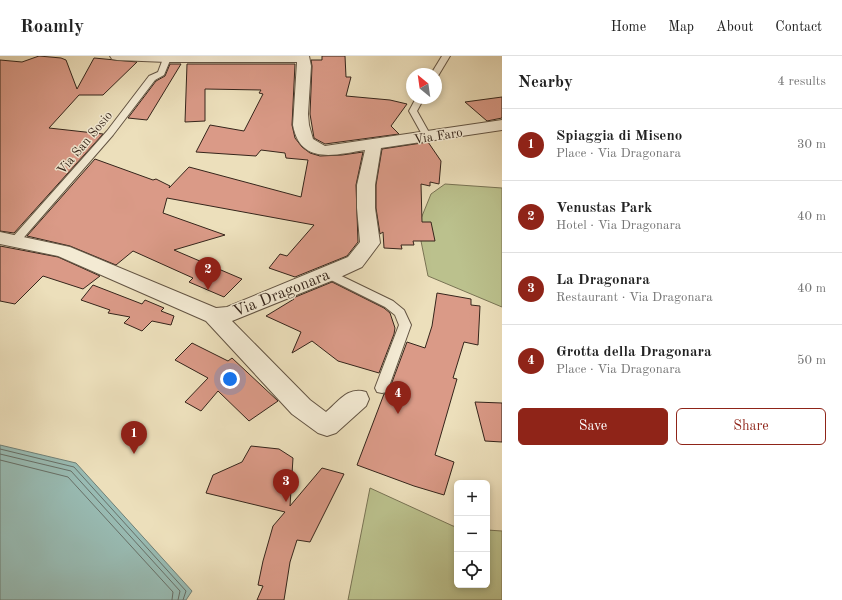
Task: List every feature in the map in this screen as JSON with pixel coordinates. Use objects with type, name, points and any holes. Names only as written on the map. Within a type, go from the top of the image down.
[{"type":"street","points":[[117,56],[167,58]]},
{"type":"street","name":"Via Faro","points":[[167,58],[304,58],[305,69],[301,124],[306,141],[318,149],[328,151],[502,125]]},
{"type":"street","name":"Via Dragonara","points":[[8,240],[62,251],[214,316],[230,314],[355,262],[370,243],[366,208],[366,185],[374,144]]},
{"type":"street","points":[[214,316],[301,406],[327,426],[357,399]]},
{"type":"lane","points":[[439,68],[446,56]]},
{"type":"lane","name":"Via San Sosio","points":[[8,240],[110,133],[152,78],[161,72],[167,58]]},
{"type":"lane","points":[[417,104],[413,111],[427,136]]},
{"type":"lane","points":[[329,274],[389,304],[400,313],[403,319],[405,325],[382,388]]},
{"type":"green space","points":[[445,184],[502,188],[502,307],[428,276],[418,226],[431,194]]},
{"type":"green space","points":[[370,488],[454,526],[454,588],[490,588],[490,530],[502,531],[502,600],[348,600]]},
{"type":"water","points":[[0,445],[76,463],[192,591],[186,600],[0,600]]},
{"type":"building","points":[[39,56],[61,58],[66,60],[77,89],[94,58],[137,62],[103,95],[79,95],[49,128],[103,134],[14,233],[0,231],[0,60],[22,62]]},
{"type":"building","points":[[322,56],[345,56],[346,77],[351,77],[346,96],[390,100],[407,104],[391,126],[399,134],[325,144],[314,138],[310,114],[311,60],[322,60]]},
{"type":"building","points":[[170,64],[181,64],[147,120],[128,118],[156,81],[165,76]]},
{"type":"building","points":[[187,64],[295,64],[292,125],[295,138],[302,147],[310,153],[320,156],[363,152],[356,185],[358,242],[347,256],[295,277],[269,268],[280,254],[287,256],[314,225],[167,198],[163,213],[225,235],[174,250],[242,279],[224,297],[189,282],[193,278],[133,251],[116,265],[70,246],[27,236],[95,159],[153,180],[156,179],[170,186],[169,188],[189,167],[301,197],[308,160],[286,158],[285,153],[261,150],[256,156],[196,152],[210,125],[244,131],[263,94],[259,93],[261,90],[205,89],[205,121],[185,122]]},
{"type":"building","points":[[502,97],[502,118],[487,121],[465,102]]},
{"type":"building","points":[[428,142],[441,161],[439,184],[430,182],[430,186],[421,184],[422,222],[431,222],[435,241],[413,241],[414,245],[401,245],[402,249],[384,248],[383,232],[380,234],[376,208],[376,185],[382,149]]},
{"type":"building","points":[[0,246],[58,257],[100,276],[83,289],[43,276],[15,304],[0,301]]},
{"type":"building","points":[[332,282],[384,308],[390,313],[395,328],[394,334],[379,373],[338,361],[312,341],[292,353],[301,332],[266,316],[294,299],[293,298]]},
{"type":"building","points":[[93,285],[142,304],[145,300],[164,308],[161,311],[174,316],[171,325],[152,321],[142,331],[124,323],[130,317],[108,313],[110,310],[81,300]]},
{"type":"building","points":[[437,293],[471,299],[471,305],[480,306],[478,345],[464,342],[453,378],[457,379],[435,455],[454,462],[444,495],[414,486],[357,465],[384,394],[388,393],[407,342],[425,348],[432,326]]},
{"type":"building","points":[[192,343],[228,361],[232,358],[278,401],[249,421],[218,391],[201,411],[185,402],[208,378],[175,360]]},
{"type":"building","points":[[475,402],[502,403],[502,442],[485,441]]},
{"type":"building","points":[[251,446],[279,449],[293,458],[290,506],[322,468],[344,474],[310,542],[297,540],[290,562],[284,600],[257,600],[263,586],[258,585],[273,526],[285,512],[206,493],[213,475],[242,462]]},
{"type":"place","name":"Venustas Park","points":[[208,290]]},
{"type":"place","name":"Grotta della Dragonara","points":[[398,414]]},
{"type":"place","name":"Spiaggia di Miseno","points":[[134,454]]},
{"type":"place","name":"La Dragonara","points":[[286,502]]}]
